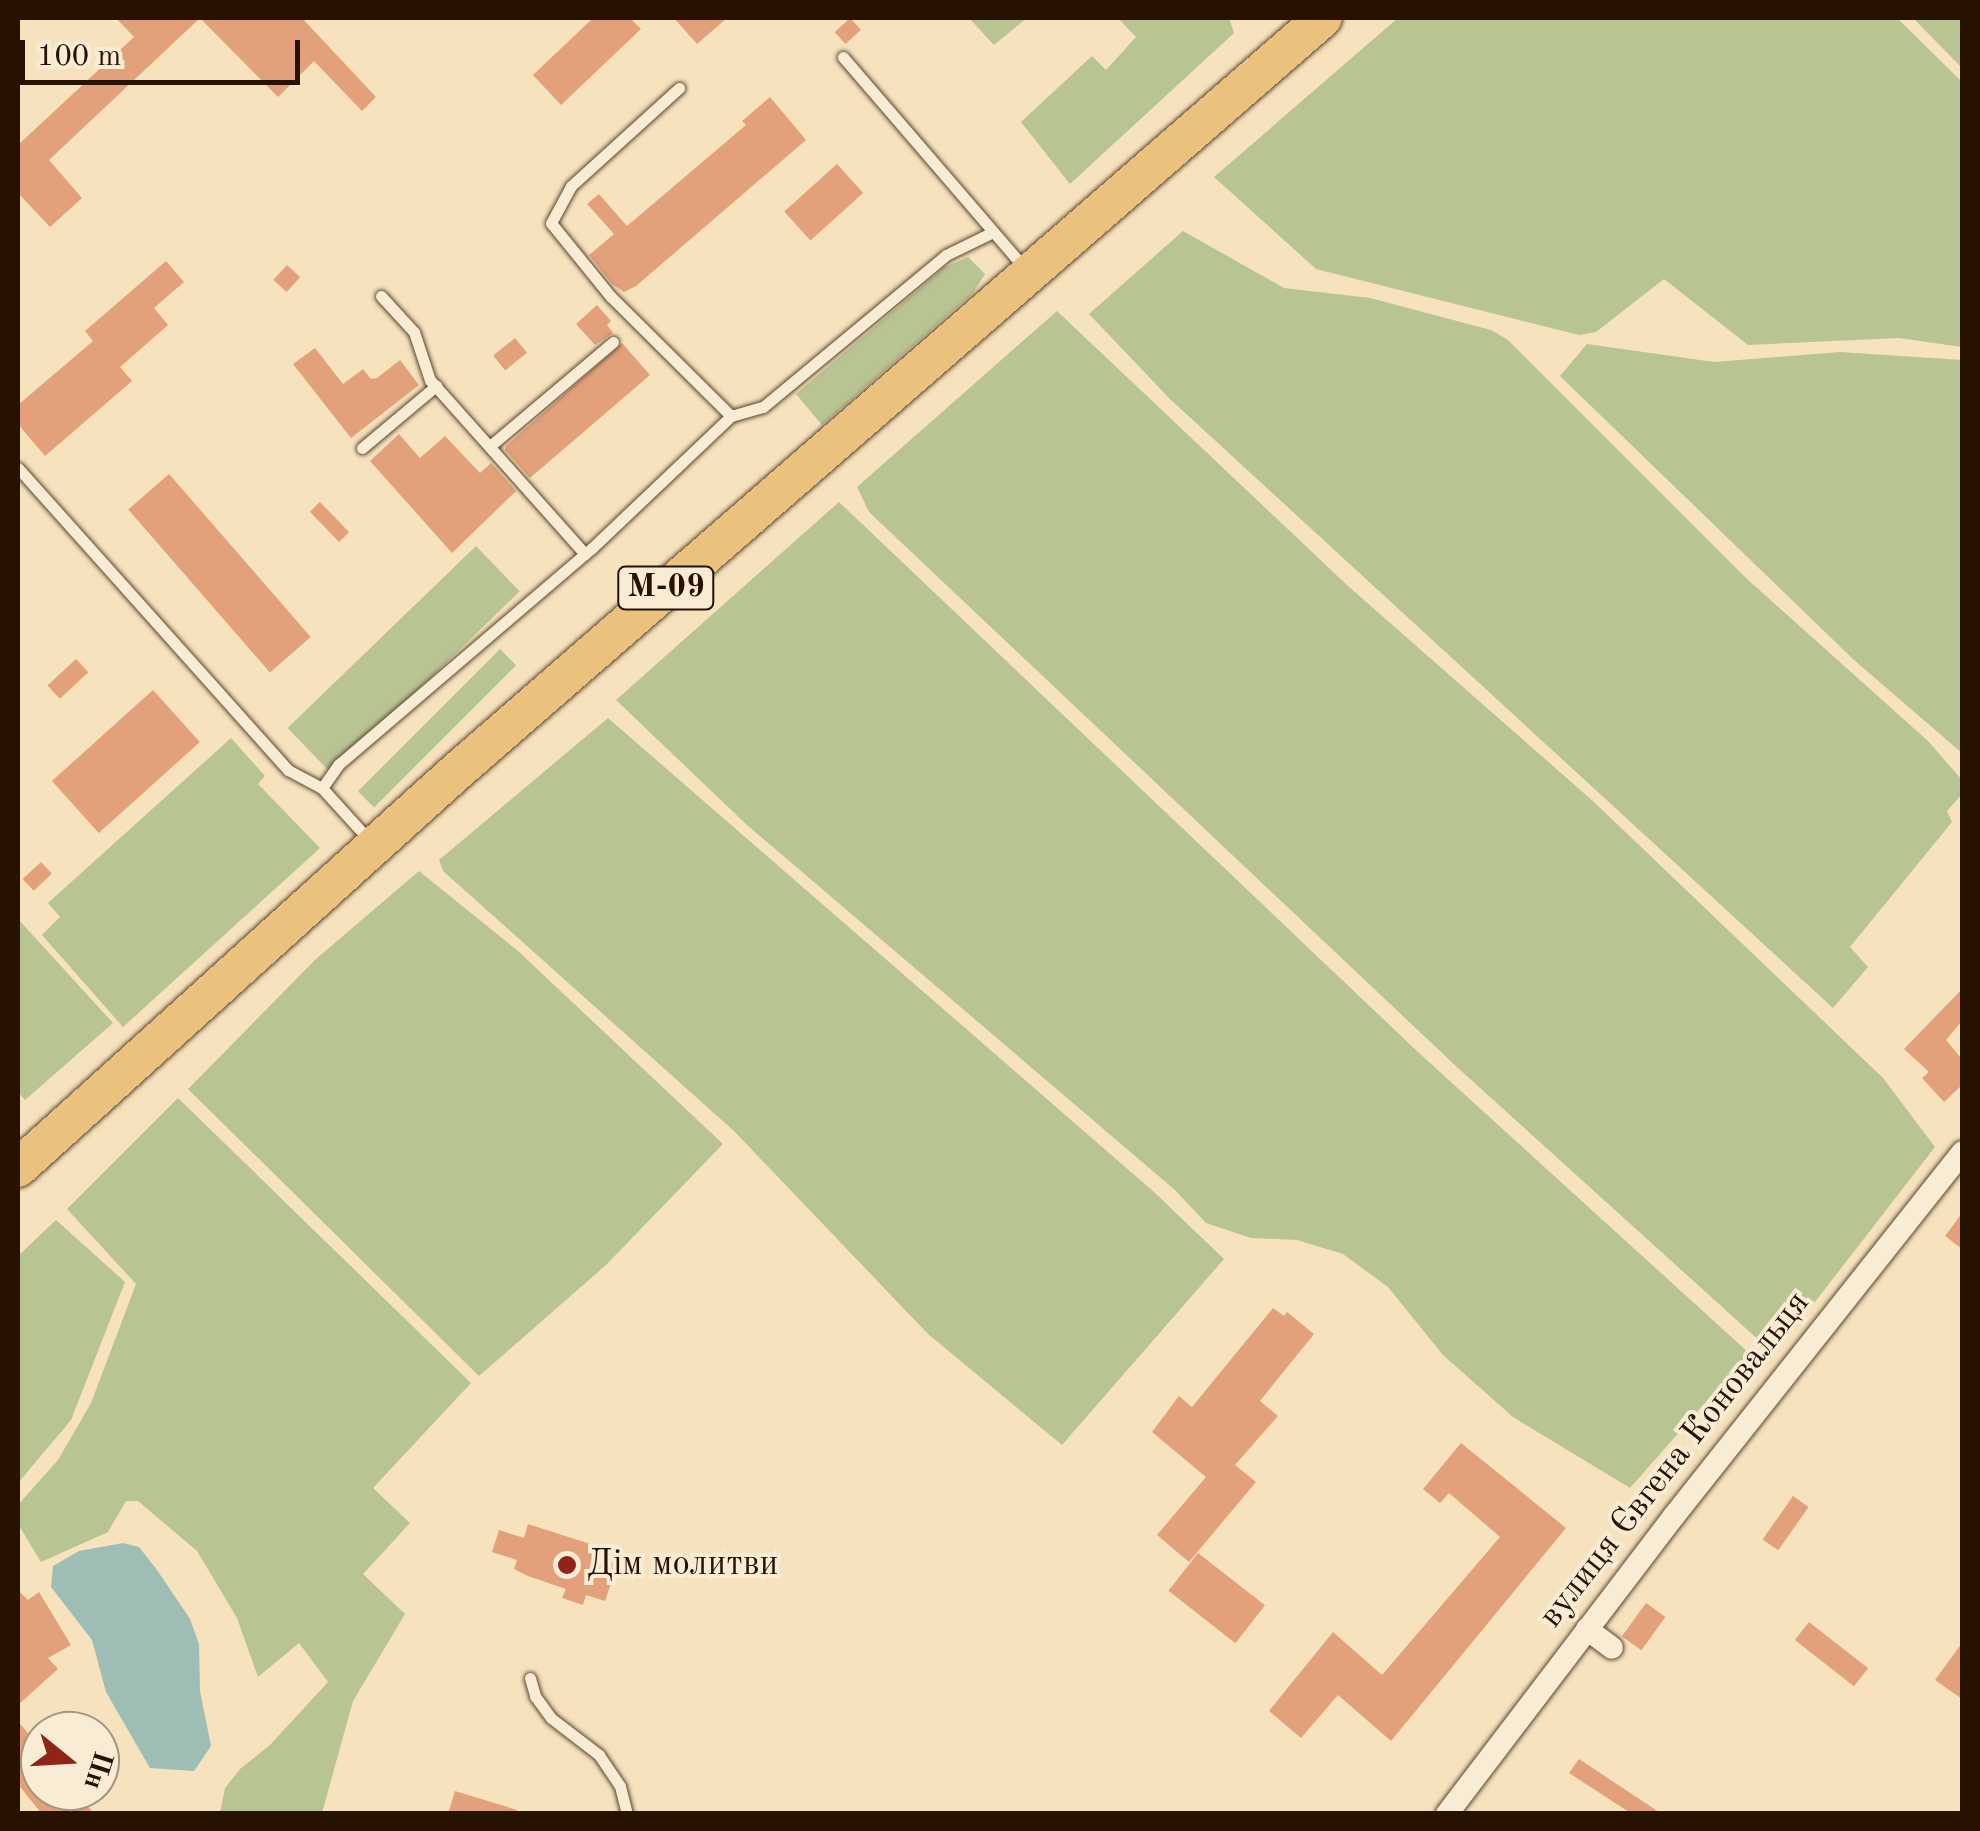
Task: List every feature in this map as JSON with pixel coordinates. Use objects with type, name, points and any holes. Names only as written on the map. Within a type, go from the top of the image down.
[{"type":"highway","name":"М-09","points":[[18,1168],[374,846],[1304,23]]},
{"type":"street","name":"вулиця Євгена Коновальця","points":[[1447,1814],[1962,1152]]},
{"type":"street","points":[[1587,1630],[1612,1648]]},
{"type":"lane","points":[[843,57],[1027,272]]},
{"type":"lane","points":[[679,88],[571,186],[550,223],[611,298],[730,416]]},
{"type":"lane","points":[[322,788],[338,764],[585,554],[730,416],[763,407],[946,255],[994,232]]},
{"type":"lane","points":[[381,296],[414,332],[436,386],[585,554]]},
{"type":"lane","points":[[490,446],[613,342]]},
{"type":"lane","points":[[362,448],[436,386]]},
{"type":"lane","points":[[18,468],[288,770],[322,788],[374,846]]},
{"type":"lane","points":[[530,1678],[535,1696],[551,1718],[599,1755],[620,1786],[628,1814]]},
{"type":"green space","points":[[969,18],[1027,18],[994,45]]},
{"type":"green space","points":[[1118,18],[1229,18],[1234,33],[1070,184],[1021,122],[1092,56],[1106,70],[1136,37]]},
{"type":"green space","points":[[1398,18],[1897,18],[1962,82],[1962,347],[1899,338],[1748,345],[1664,279],[1596,332],[1579,335],[1316,269],[1214,177]]},
{"type":"green space","points":[[1913,18],[1962,18],[1962,68]]},
{"type":"green space","points":[[1183,231],[1284,288],[1370,298],[1491,330],[1508,340],[1747,579],[1928,741],[1962,780],[1962,794],[1947,811],[1952,822],[1850,947],[1868,967],[1833,1008],[1170,399],[1089,314]]},
{"type":"green space","points":[[968,257],[985,274],[973,293],[822,425],[796,394],[945,267]]},
{"type":"green space","points":[[1057,311],[1348,586],[1594,802],[1883,1078],[1935,1147],[1811,1307],[1771,1339],[1762,1343],[1458,1068],[869,512],[857,487]]},
{"type":"green space","points":[[1587,344],[1714,362],[1840,352],[1962,360],[1962,753],[1854,660],[1560,376]]},
{"type":"green space","points":[[839,502],[1419,1053],[1749,1353],[1630,1488],[1513,1417],[1443,1355],[1388,1287],[1343,1254],[1297,1240],[1251,1238],[1206,1223],[1175,1190],[747,825],[616,700]]},
{"type":"green space","points":[[476,546],[520,591],[331,773],[288,728]]},
{"type":"green space","points":[[500,649],[516,665],[374,807],[358,791]]},
{"type":"green space","points":[[608,718],[1154,1192],[1224,1259],[1062,1445],[928,1334],[734,1131],[443,871],[439,860]]},
{"type":"green space","points":[[231,738],[265,776],[258,784],[320,848],[123,1027],[42,935],[60,917],[48,903]]},
{"type":"green space","points":[[419,871],[518,951],[723,1144],[606,1265],[479,1376],[188,1089],[316,959]]},
{"type":"green space","points":[[18,919],[113,1023],[25,1100],[18,1092]]},
{"type":"green space","points":[[178,1098],[471,1383],[373,1488],[410,1523],[363,1574],[405,1614],[353,1701],[322,1813],[220,1813],[225,1788],[240,1769],[270,1745],[328,1682],[299,1643],[258,1677],[237,1618],[197,1551],[138,1501],[126,1501],[108,1532],[41,1562],[18,1524],[18,1505],[58,1460],[91,1403],[136,1284],[67,1209]]},
{"type":"green space","points":[[56,1220],[125,1282],[71,1420],[18,1483],[18,1256]]},
{"type":"water","points":[[123,1543],[139,1547],[190,1619],[199,1644],[200,1691],[211,1746],[194,1771],[150,1768],[106,1692],[92,1640],[51,1587],[53,1566],[79,1551]]},
{"type":"building","points":[[116,18],[200,18],[49,160],[82,198],[50,227],[18,193],[18,145],[134,37]]},
{"type":"building","points":[[200,18],[302,18],[376,97],[362,111],[314,61],[278,97]]},
{"type":"building","points":[[593,18],[630,18],[641,29],[561,105],[533,75]]},
{"type":"building","points":[[674,18],[727,18],[697,44]]},
{"type":"building","points":[[850,18],[861,30],[846,44],[835,32]]},
{"type":"building","points":[[770,97],[806,140],[636,286],[624,292],[612,284],[589,255],[614,234],[587,204],[599,194],[627,226],[746,125],[742,121]]},
{"type":"building","points":[[837,164],[863,193],[810,240],[784,212]]},
{"type":"building","points":[[166,261],[184,282],[154,308],[168,325],[120,367],[132,381],[45,456],[18,424],[18,405],[93,341],[85,331]]},
{"type":"building","points":[[287,265],[300,277],[287,292],[273,280]]},
{"type":"building","points":[[597,305],[611,321],[607,325],[613,333],[595,345],[576,324]]},
{"type":"building","points":[[515,338],[527,353],[505,370],[493,356]]},
{"type":"building","points":[[622,343],[650,375],[530,478],[505,450],[506,446]]},
{"type":"building","points":[[315,348],[343,384],[363,369],[371,379],[377,378],[400,360],[419,385],[351,438],[293,364]]},
{"type":"building","points":[[399,434],[420,458],[445,436],[480,473],[491,463],[516,491],[452,553],[370,461]]},
{"type":"building","points":[[169,474],[311,637],[270,672],[128,509]]},
{"type":"building","points":[[320,502],[349,532],[339,542],[310,512]]},
{"type":"building","points":[[76,659],[88,672],[60,699],[47,686]]},
{"type":"building","points":[[153,690],[200,742],[99,833],[52,781]]},
{"type":"building","points":[[41,862],[52,874],[34,891],[23,879]]},
{"type":"building","points":[[1962,989],[1962,1021],[1946,1040],[1962,1059],[1962,1085],[1944,1102],[1922,1078],[1929,1072],[1904,1049]]},
{"type":"building","points":[[1962,1213],[1962,1249],[1945,1236]]},
{"type":"building","points":[[1273,1308],[1284,1316],[1287,1312],[1314,1334],[1260,1401],[1278,1416],[1235,1465],[1256,1482],[1189,1562],[1157,1535],[1206,1477],[1152,1432],[1179,1396],[1192,1407]]},
{"type":"building","points":[[1461,1443],[1566,1528],[1391,1741],[1338,1695],[1301,1738],[1269,1711],[1333,1632],[1382,1675],[1500,1537],[1449,1493],[1440,1503],[1423,1489]]},
{"type":"building","points":[[1793,1496],[1809,1507],[1778,1550],[1763,1539]]},
{"type":"building","name":"Дім молитви","points":[[528,1524],[621,1554],[605,1601],[586,1595],[583,1605],[562,1598],[566,1589],[514,1569],[517,1560],[492,1552],[499,1530],[524,1538]]},
{"type":"building","points":[[1198,1553],[1265,1605],[1235,1643],[1168,1591]]},
{"type":"building","points":[[18,1590],[28,1600],[39,1592],[71,1645],[48,1658],[58,1669],[18,1705]]},
{"type":"building","points":[[1646,1603],[1665,1617],[1641,1650],[1622,1636]]},
{"type":"building","points":[[1809,1622],[1868,1668],[1854,1686],[1795,1640]]},
{"type":"building","points":[[1962,1643],[1962,1699],[1935,1680]]},
{"type":"building","points":[[18,1721],[20,1786],[18,1784]]},
{"type":"building","points":[[1579,1759],[1662,1814],[1632,1814],[1569,1773]]},
{"type":"building","points":[[455,1791],[517,1810],[516,1814],[448,1814]]},
{"type":"building","points":[[40,1811],[94,1814],[42,1814]]},
{"type":"place","name":"Дім молитви","points":[[567,1565]]}]
